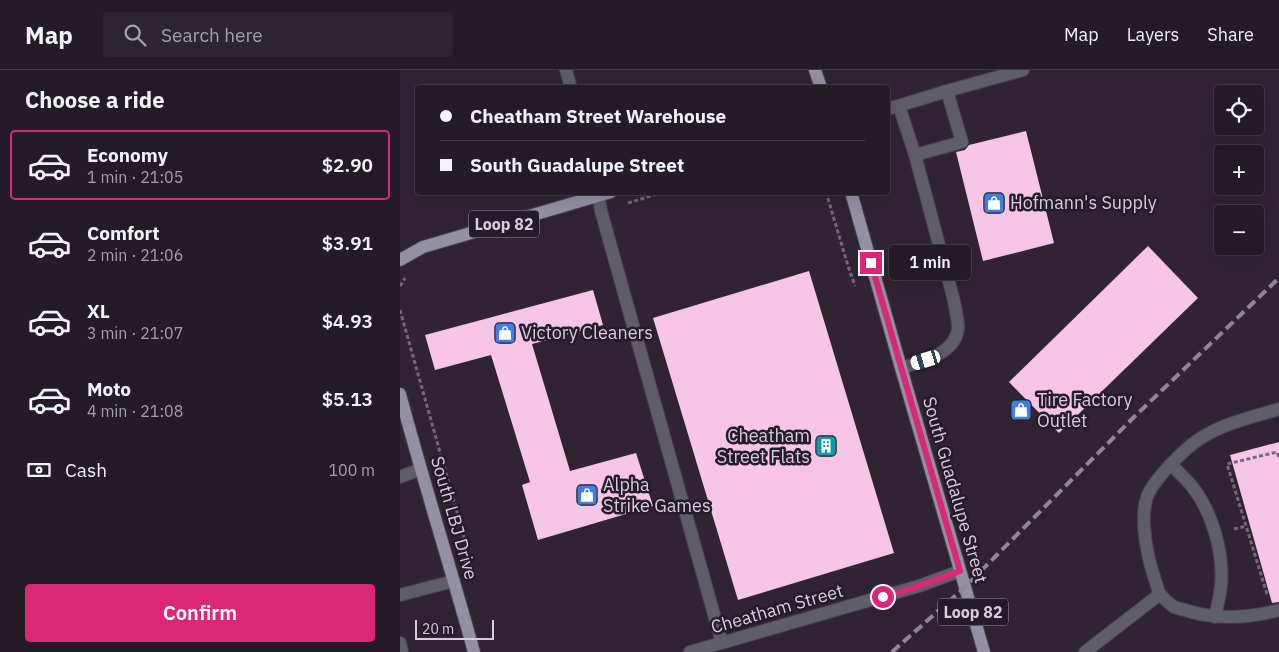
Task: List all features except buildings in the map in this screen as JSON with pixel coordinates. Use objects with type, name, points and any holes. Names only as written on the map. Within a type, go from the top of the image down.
[{"type":"main road","points":[[815,70],[820,85]]},
{"type":"main road","name":"Loop 82","points":[[400,260],[423,247],[599,195]]},
{"type":"main road","name":"South Guadalupe Street","points":[[852,195],[984,652]]},
{"type":"main road","name":"South LBJ Drive","points":[[400,394],[420,470],[474,652]]},
{"type":"street","points":[[566,70],[570,85]]},
{"type":"street","points":[[901,368],[926,360],[950,346],[956,337],[958,328],[953,297],[915,155],[893,108],[1023,70]]},
{"type":"street","points":[[915,155],[962,142],[947,91]]},
{"type":"street","points":[[602,195],[603,219],[722,643]]},
{"type":"street","points":[[1279,409],[1225,424],[1199,439],[1171,464],[1159,478],[1148,496],[1144,513],[1150,566],[1160,594],[1175,607],[1215,617],[1240,617],[1279,610]]},
{"type":"street","points":[[1171,464],[1191,485],[1204,505],[1216,534],[1220,555],[1221,586],[1215,617]]},
{"type":"street","points":[[400,477],[420,470]]},
{"type":"street","name":"Cheatham Street","points":[[690,652],[919,586],[960,571]]},
{"type":"street","points":[[400,596],[454,581]]},
{"type":"street","points":[[1085,652],[1160,594]]},
{"type":"street","points":[[400,643],[402,652]]},
{"type":"path","points":[[400,310],[469,557]]},
{"type":"path","points":[[1267,595],[1227,464],[1277,452],[1279,458]]},
{"type":"railway","points":[[892,652],[965,587],[1133,418],[1279,278]]},
{"type":"place","name":"Hofmann's Supply","points":[[994,203]]},
{"type":"place","name":"Victory Cleaners","points":[[505,333]]},
{"type":"place","name":"Tire Factory Outlet","points":[[1021,410]]},
{"type":"place","name":"Cheatham Street Flats","points":[[826,446]]},
{"type":"place","name":"Alpha Strike Games","points":[[587,495]]},
{"type":"route","points":[[871,263],[960,571],[883,597]]}]
